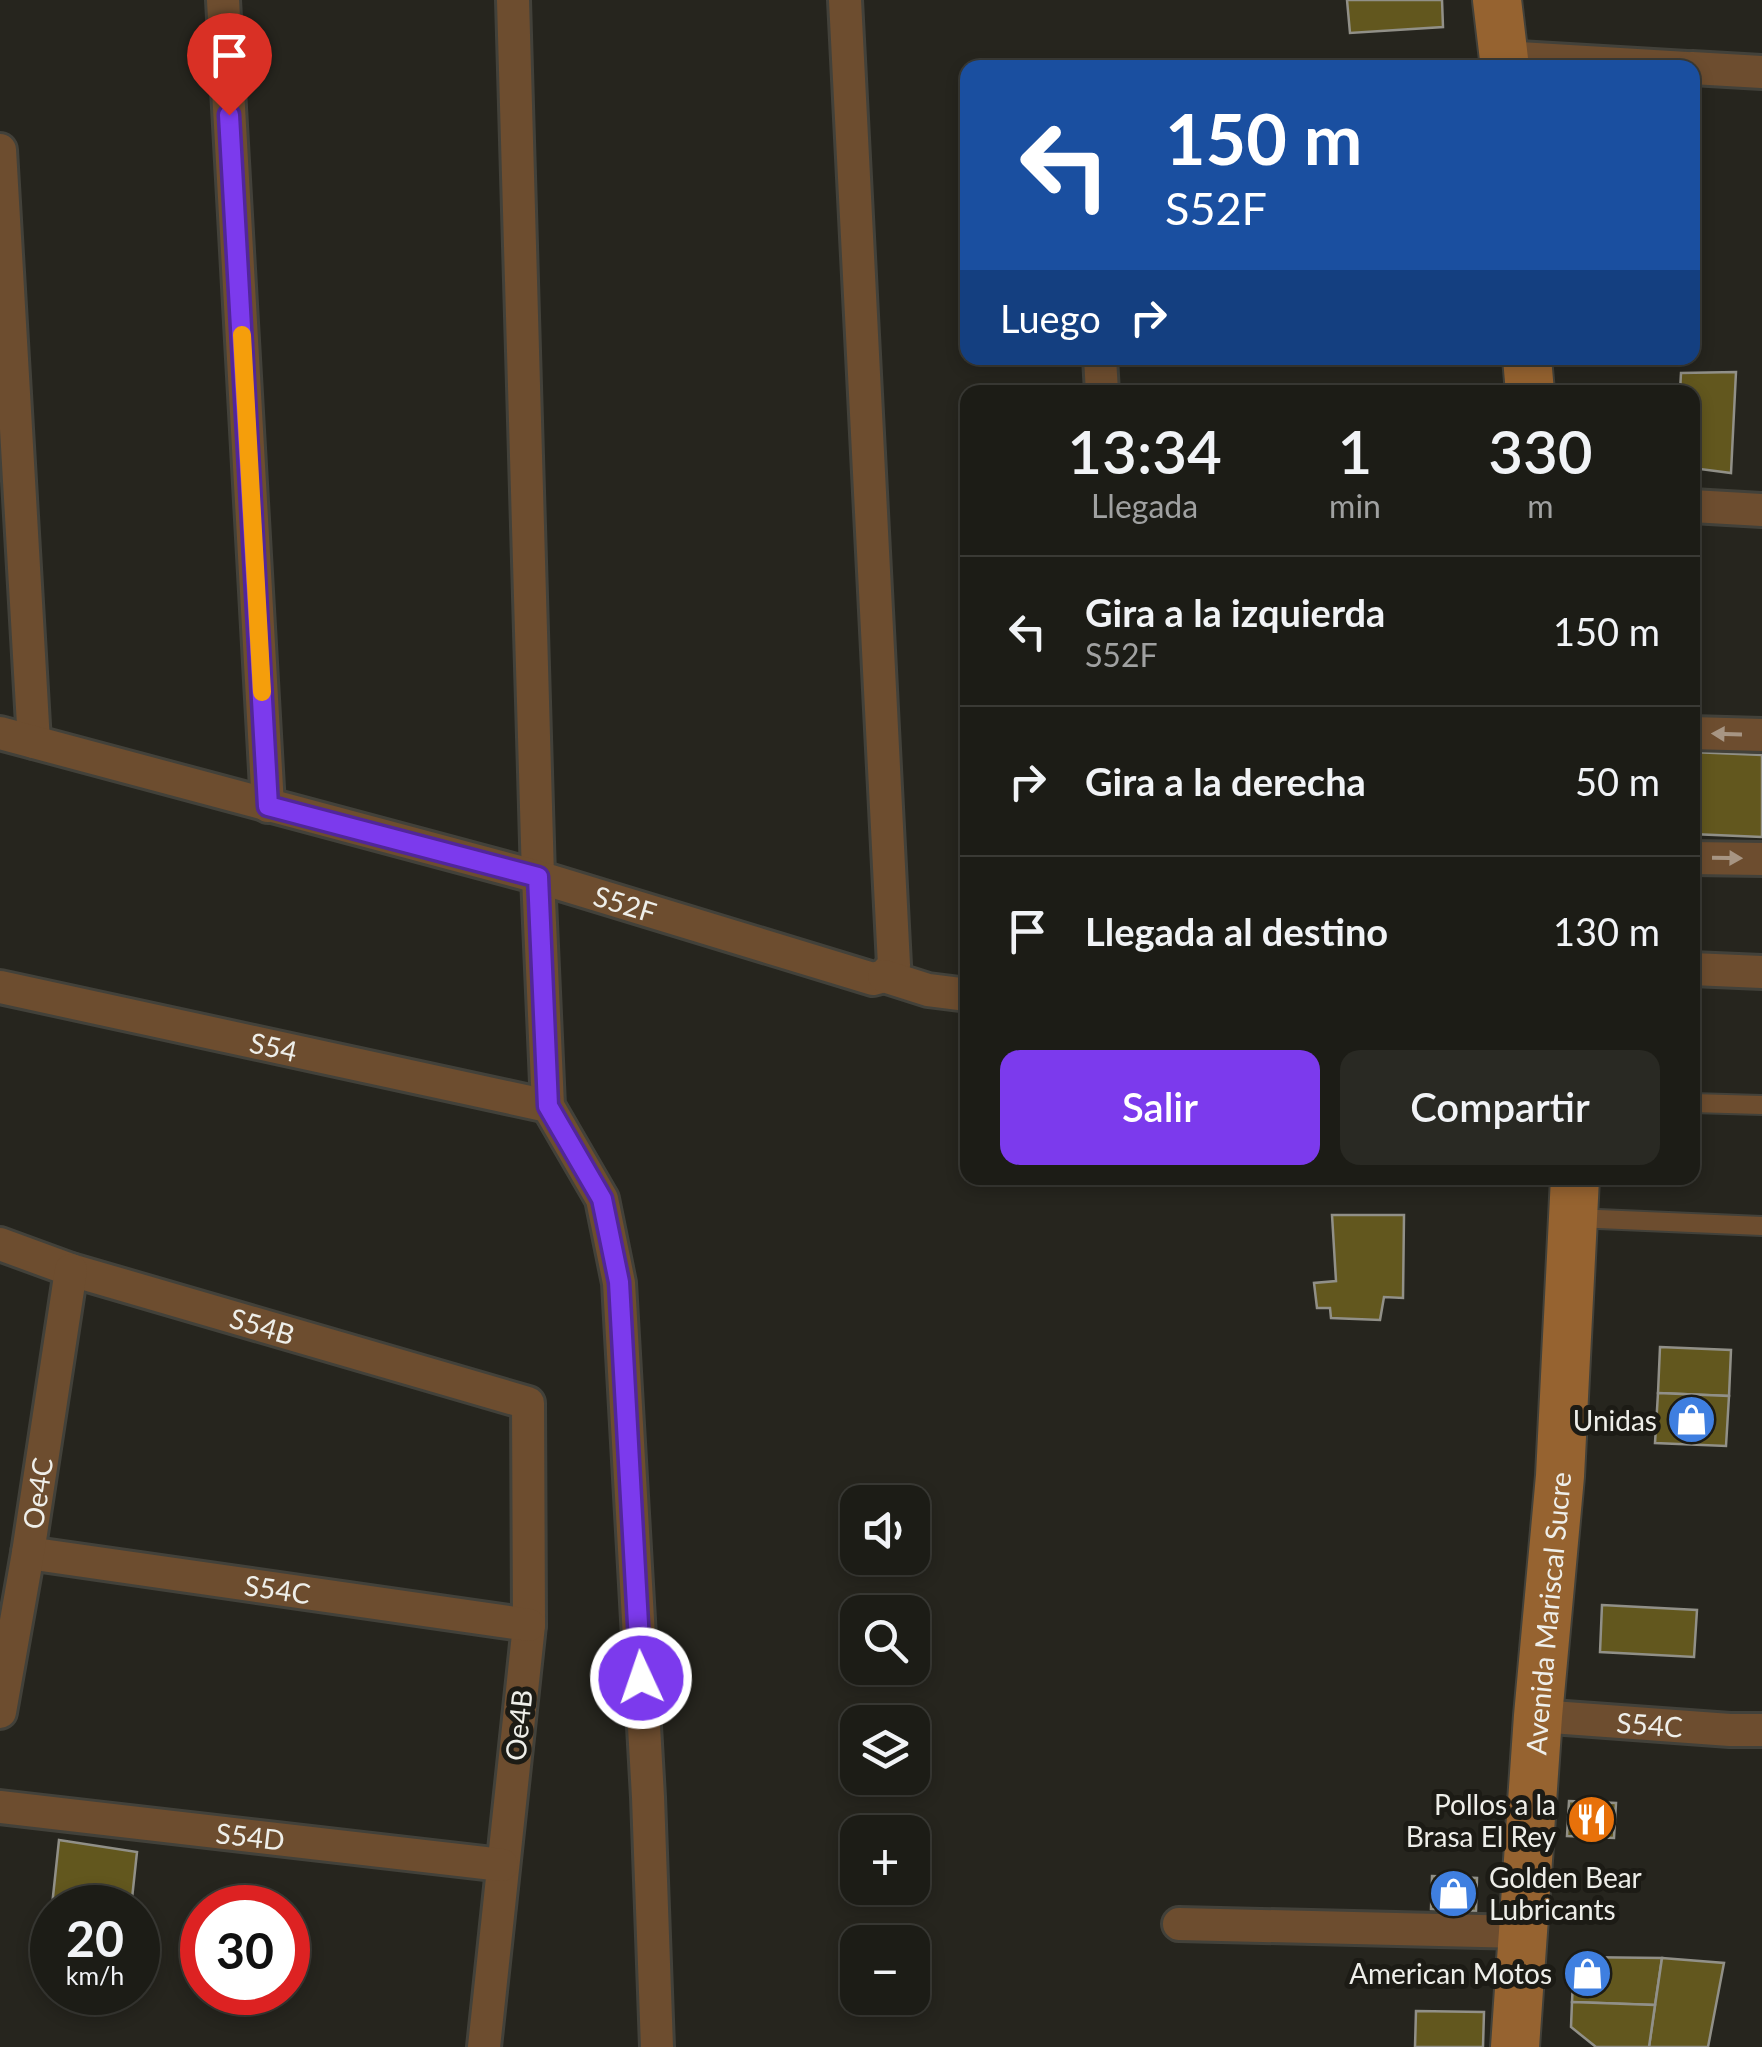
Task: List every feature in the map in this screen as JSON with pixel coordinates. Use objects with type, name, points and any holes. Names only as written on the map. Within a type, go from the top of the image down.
[{"type":"main road","points":[[1497,0],[1504,60]]},
{"type":"main road","name":"Avenida Mariscal Sucre","points":[[1515,2047],[1538,1716],[1560,1476],[1575,1198]]},
{"type":"street","points":[[223,0],[268,806]]},
{"type":"street","points":[[513,0],[548,1106],[602,1199],[619,1282],[648,1797],[657,2047]]},
{"type":"street","points":[[845,0],[889,971]]},
{"type":"street","points":[[1700,69],[1762,72]]},
{"type":"street","points":[[0,150],[34,742]]},
{"type":"street","points":[[1700,506],[1762,510]]},
{"type":"street","name":"S52F","points":[[0,733],[538,877],[872,980],[889,971],[928,990],[960,994]]},
{"type":"street","points":[[1700,733],[1762,735]]},
{"type":"street","points":[[1700,858],[1762,859]]},
{"type":"street","points":[[1700,969],[1762,972]]},
{"type":"street","name":"S54","points":[[0,987],[548,1106]]},
{"type":"street","name":"S54B","points":[[0,1244],[71,1270],[528,1403]]},
{"type":"street","name":"Oe4C","points":[[0,1712],[71,1270]]},
{"type":"street","name":"Oe4B","points":[[484,2047],[529,1625],[528,1403]]},
{"type":"street","name":"S54C","points":[[28,1552],[529,1625]]},
{"type":"street","name":"S54C","points":[[1538,1716],[1762,1730]]},
{"type":"street","name":"S54D","points":[[0,1807],[502,1865]]},
{"type":"street","points":[[1179,1924],[1523,1932]]},
{"type":"lane","points":[[1700,1103],[1762,1105]]},
{"type":"lane","points":[[1575,1198],[1762,1226]]},
{"type":"building","points":[[1347,0],[1442,0],[1443,27],[1350,33]]},
{"type":"building","points":[[1736,372],[1731,473],[1700,469],[1700,385],[1680,385],[1681,373]]},
{"type":"building","points":[[1700,752],[1762,755],[1762,837],[1700,834]]},
{"type":"building","points":[[1332,1215],[1404,1215],[1403,1298],[1384,1297],[1380,1320],[1331,1318],[1330,1308],[1317,1308],[1314,1283],[1336,1281]]},
{"type":"building","points":[[1660,1347],[1731,1350],[1729,1396],[1658,1393]]},
{"type":"building","name":"Unidas","points":[[1658,1393],[1729,1396],[1726,1446],[1655,1443]]},
{"type":"building","points":[[1602,1605],[1697,1610],[1694,1657],[1600,1652]]},
{"type":"building","name":"Pollos a la Brasa El Rey","points":[[1569,1801],[1616,1803],[1614,1838],[1567,1836]]},
{"type":"building","points":[[59,1840],[137,1852],[133,1885],[54,1885]]},
{"type":"building","name":"Golden Bear Lubricants","points":[[1432,1876],[1477,1878],[1476,1911],[1431,1909]]},
{"type":"building","points":[[1574,1957],[1662,1958],[1655,2005],[1572,2002]]},
{"type":"building","points":[[1662,1958],[1724,1963],[1708,2047],[1649,2047]]},
{"type":"building","points":[[1572,2002],[1655,2005],[1649,2047],[1596,2047],[1571,2027]]},
{"type":"building","points":[[1416,2011],[1484,2012],[1483,2047],[1415,2047]]},
{"type":"slow traffic","points":[[242,335],[262,692]]},
{"type":"place","name":"Unidas","points":[[1692,1420]]},
{"type":"place","name":"Pollos a la Brasa El Rey","points":[[1591,1820]]},
{"type":"place","name":"Golden Bear Lubricants","points":[[1454,1893]]},
{"type":"place","name":"American Motos","points":[[1587,1973]]},
{"type":"route","points":[[229,115],[268,806],[538,877],[548,1106],[602,1199],[619,1282],[641,1678]]}]
